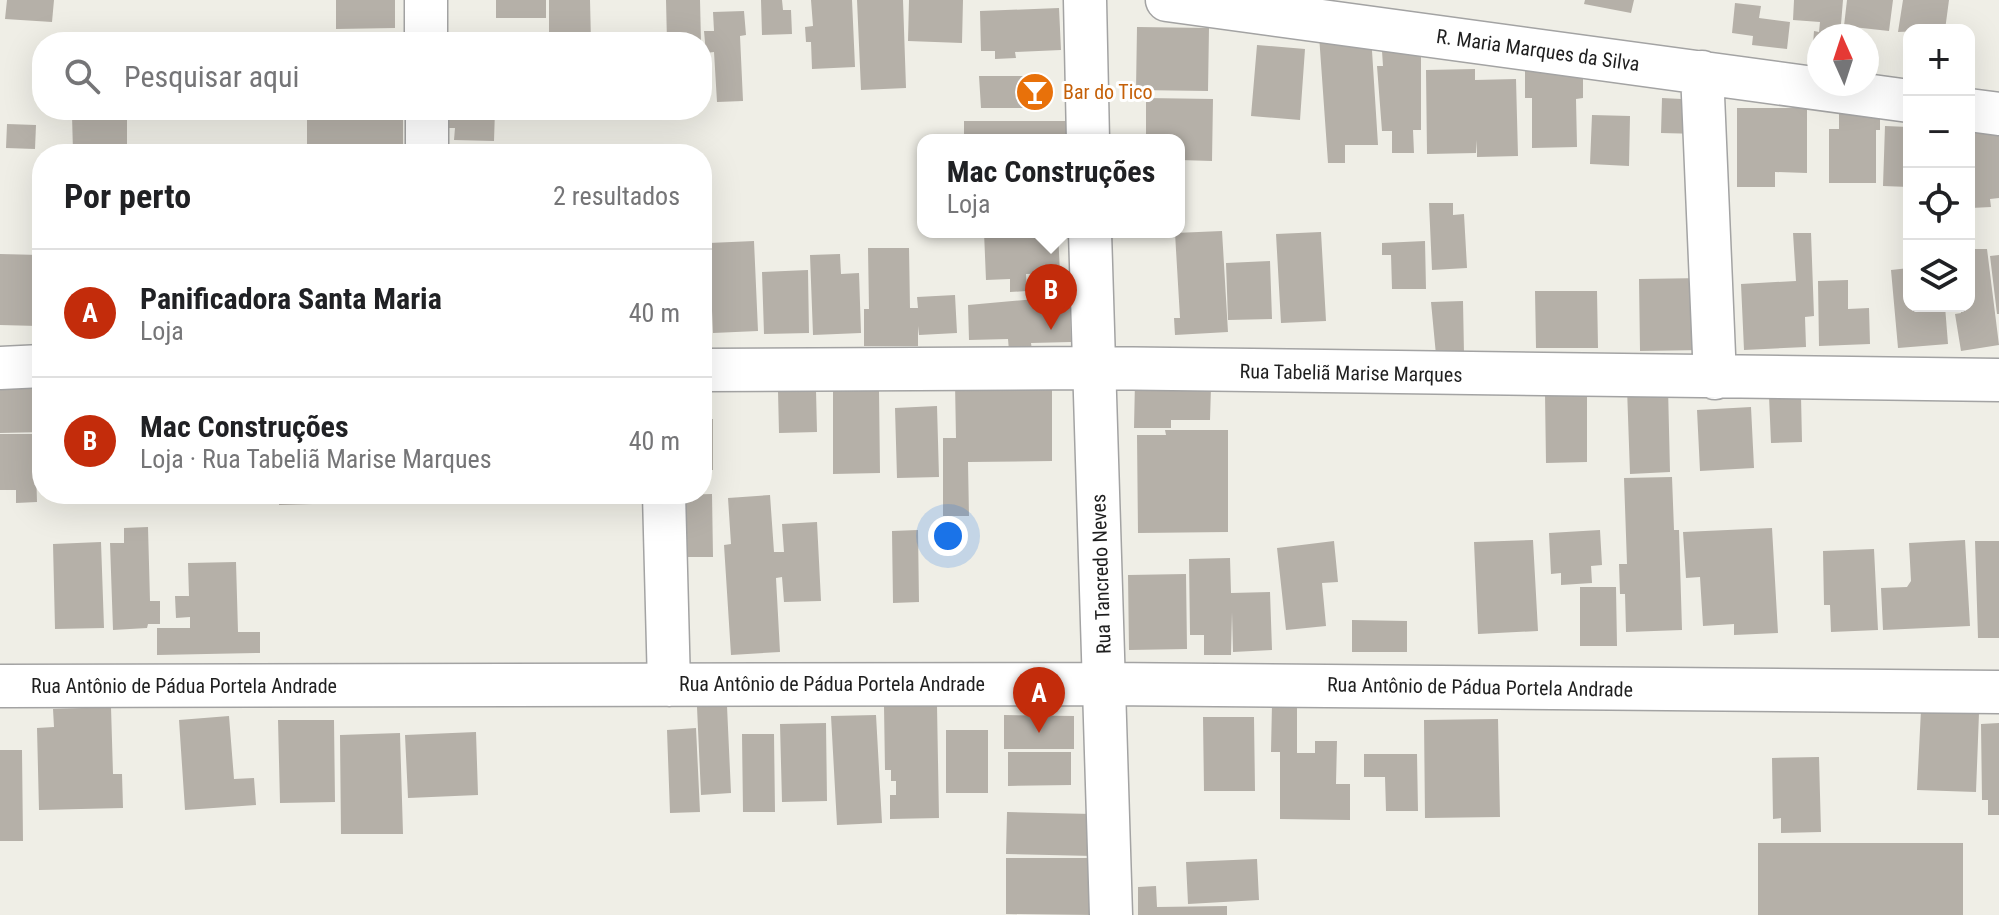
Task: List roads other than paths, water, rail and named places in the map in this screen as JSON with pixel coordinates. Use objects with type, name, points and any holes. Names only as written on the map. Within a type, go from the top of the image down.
[{"type":"street","points":[[426,0],[426,32]]},
{"type":"street","points":[[1085,0],[1088,134]]},
{"type":"street","name":"R. Maria Marques da Silva","points":[[1167,0],[1903,100]]},
{"type":"street","points":[[1702,72],[1715,378]]},
{"type":"street","points":[[1975,111],[1999,114]]},
{"type":"street","points":[[427,120],[427,144]]},
{"type":"street","name":"Rua Tancredo Neves","points":[[1090,238],[1111,915]]},
{"type":"street","points":[[0,368],[32,366]]},
{"type":"street","name":"Rua Tabeliã Marise Marques","points":[[712,370],[1093,368],[1999,380]]},
{"type":"street","points":[[664,504],[669,685]]},
{"type":"street","name":"Rua Antônio de Pádua Portela Andrade","points":[[0,686],[1105,684],[1999,692]]},
{"type":"place","name":"Bar do Tico","points":[[1035,92]]},
{"type":"place","name":"Mac Construções","points":[[1051,330]]},
{"type":"place","name":"Panificadora Santa Maria","points":[[1039,733]]}]
